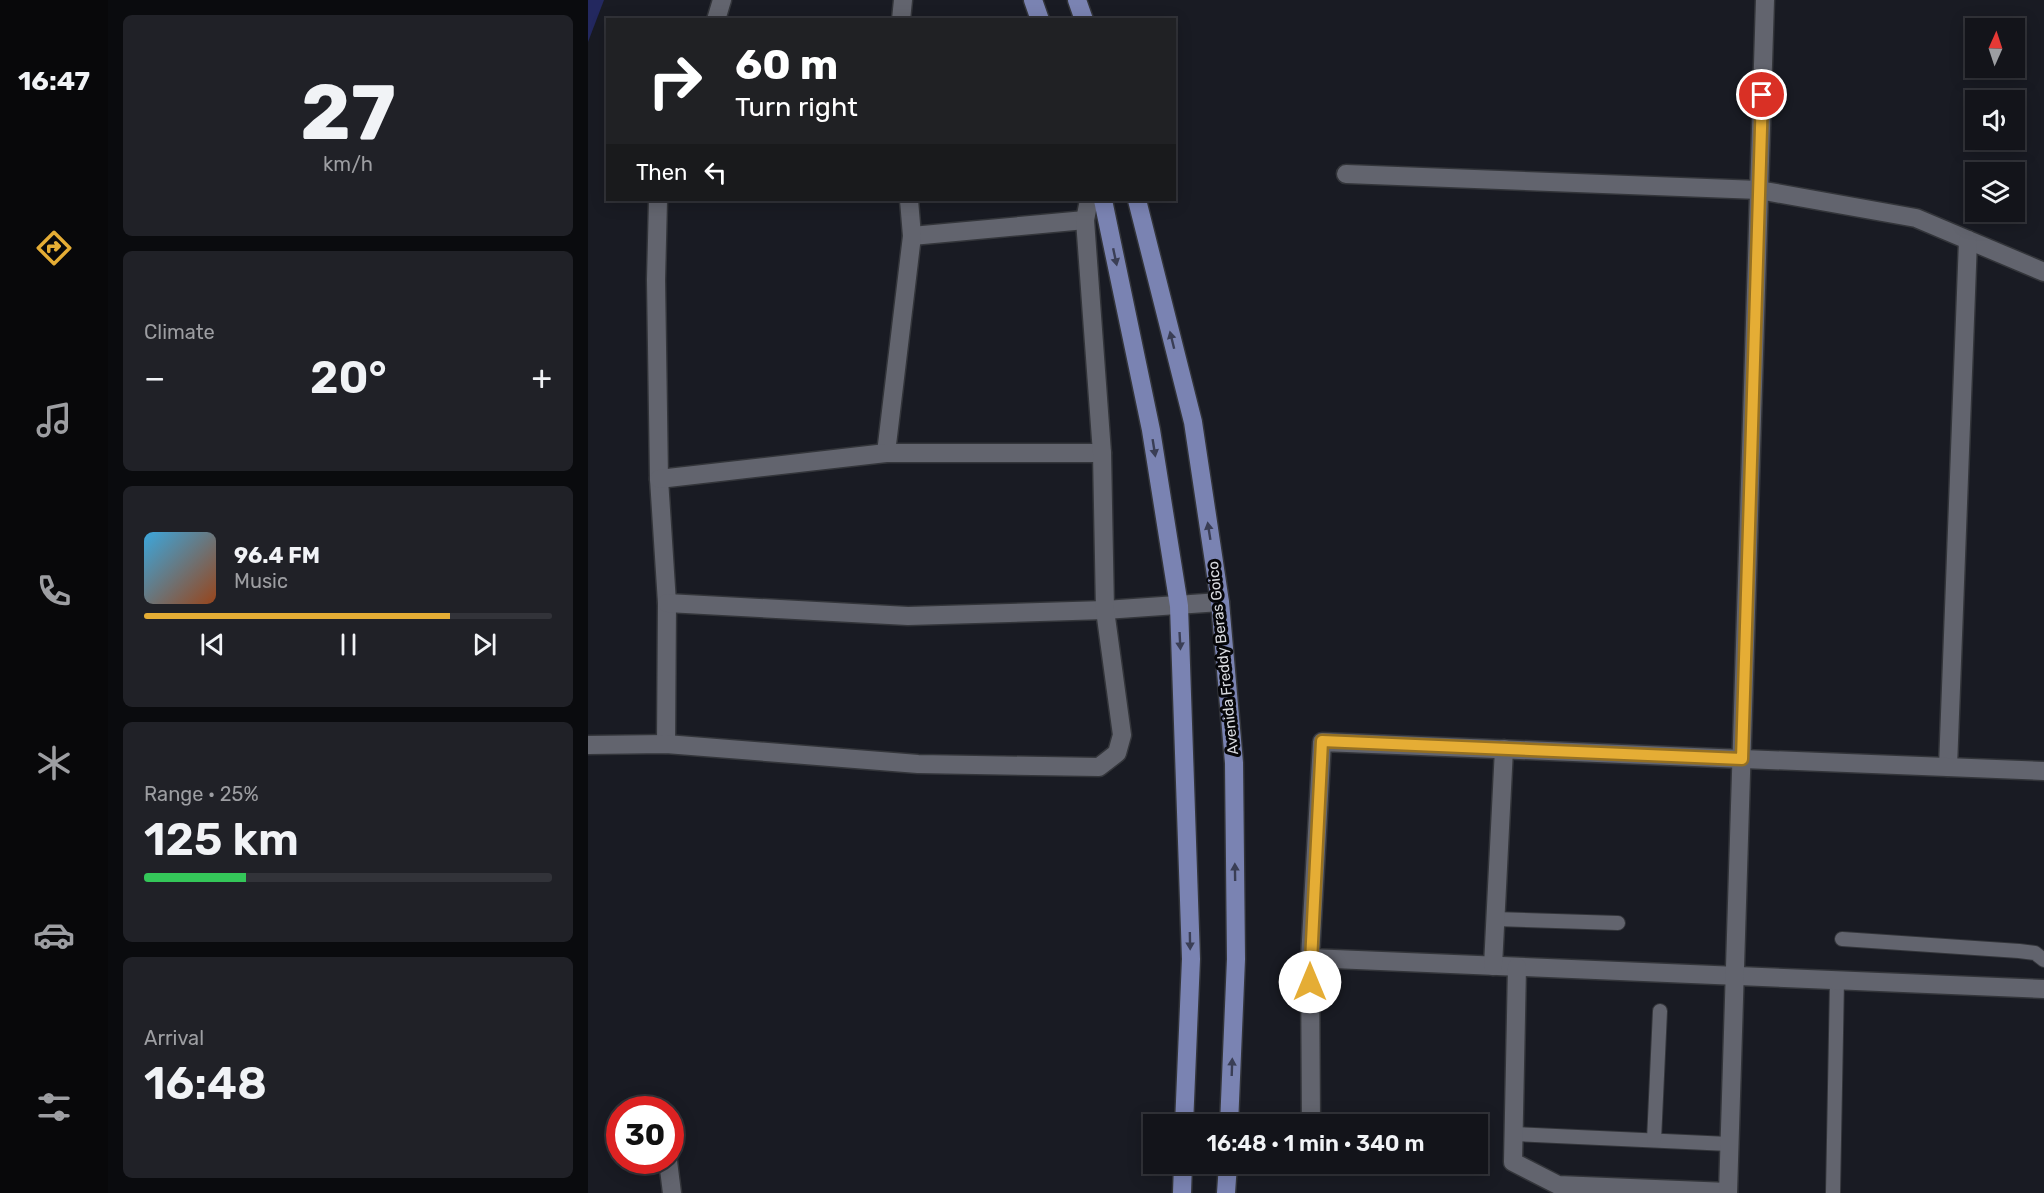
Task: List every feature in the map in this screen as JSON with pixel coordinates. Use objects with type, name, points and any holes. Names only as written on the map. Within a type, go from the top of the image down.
[{"type":"main road","points":[[1033,0],[1039,18]]},
{"type":"main road","points":[[1077,0],[1083,18]]},
{"type":"main road","points":[[1102,201],[1151,430],[1179,606],[1191,959],[1184,1114]]},
{"type":"main road","name":"Avenida Freddy Beras Goico","points":[[1137,201],[1193,422],[1220,602],[1234,763],[1236,959],[1229,1114]]},
{"type":"main road","points":[[1182,1193],[1183,1174]]},
{"type":"main road","points":[[1226,1193],[1227,1174]]},
{"type":"street","points":[[717,18],[723,0]]},
{"type":"street","points":[[901,18],[903,0]]},
{"type":"street","points":[[1517,967],[1513,1162],[1558,1185],[1728,1193],[1765,0]]},
{"type":"street","points":[[1346,174],[1759,190],[1916,218],[2044,272]]},
{"type":"street","points":[[658,201],[656,280],[659,479],[667,603],[666,744]]},
{"type":"street","points":[[886,453],[912,236],[909,201]]},
{"type":"street","points":[[588,745],[666,744],[918,764],[1099,767],[1117,753],[1122,735],[1106,610],[1102,453],[1085,220],[1089,201]]},
{"type":"street","points":[[912,236],[1085,220]]},
{"type":"street","points":[[1948,767],[1968,240]]},
{"type":"street","points":[[659,479],[886,453],[1102,453]]},
{"type":"street","points":[[667,603],[908,616],[1106,610],[1220,602]]},
{"type":"street","points":[[1311,1114],[1310,958],[1322,741],[2044,771]]},
{"type":"street","points":[[1492,966],[1504,749]]},
{"type":"street","points":[[1310,958],[2044,989]]},
{"type":"street","points":[[670,1174],[672,1193]]},
{"type":"lane","points":[[1495,919],[1618,924]]},
{"type":"lane","points":[[1842,939],[2019,951],[2035,953],[2044,960]]},
{"type":"lane","points":[[1833,1193],[1838,980]]},
{"type":"lane","points":[[1654,1140],[1660,1011]]},
{"type":"lane","points":[[1513,1134],[1729,1144]]},
{"type":"shaded area","points":[[588,0],[604,0],[588,42]]},
{"type":"route","points":[[1310,982],[1322,741],[1742,759],[1762,95]]}]
